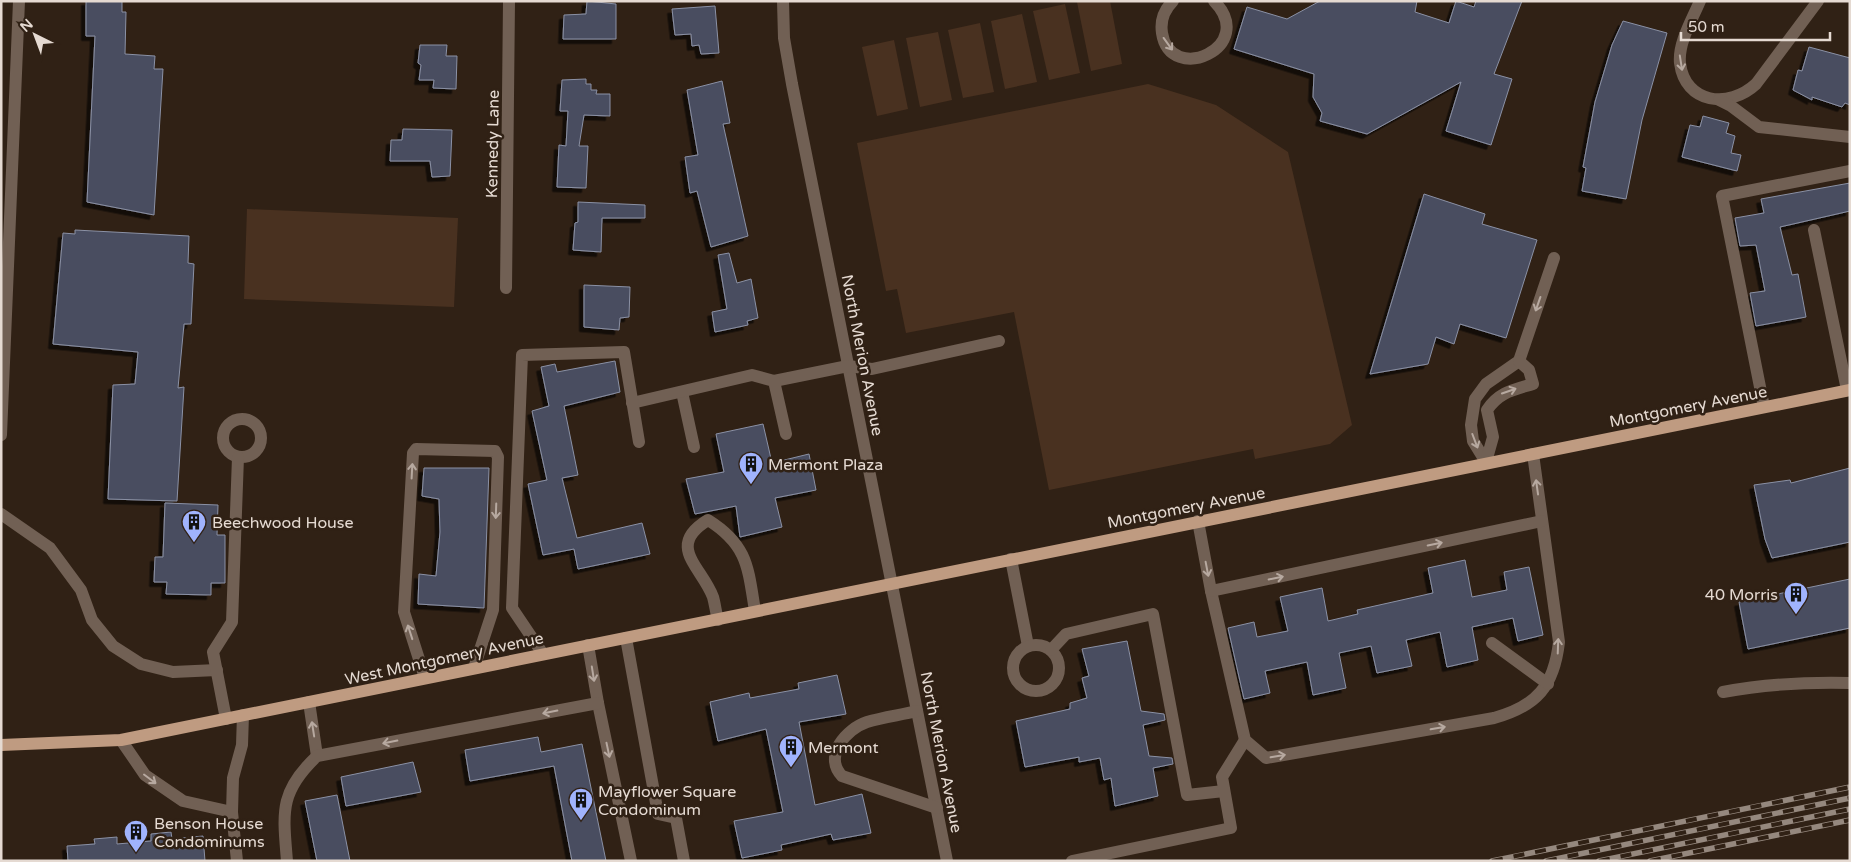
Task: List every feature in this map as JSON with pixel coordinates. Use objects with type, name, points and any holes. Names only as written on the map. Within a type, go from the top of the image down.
[{"type":"main road","name":"Montgomery Avenue","points":[[1533,454],[1848,390]]},
{"type":"main road","points":[[1486,462],[1533,454]]},
{"type":"main road","name":"Montgomery Avenue","points":[[892,584],[1486,462]]},
{"type":"main road","name":"West Montgomery Avenue","points":[[1,745],[121,740],[892,584]]},
{"type":"street","points":[[1,435],[19,1]]},
{"type":"street","name":"Kennedy Lane","points":[[506,288],[509,1]]},
{"type":"street","name":"North Merion Avenue","points":[[782,1],[785,47],[947,861]]},
{"type":"street","points":[[1156,1],[1163,16],[1162,38],[1176,55],[1187,59],[1209,56],[1224,39],[1226,29],[1225,17],[1214,1]]},
{"type":"street","points":[[1163,16],[1173,1]]},
{"type":"street","points":[[1700,1],[1680,50],[1680,64],[1684,77],[1693,89],[1705,97],[1719,100],[1731,106],[1759,127],[1850,137]]},
{"type":"street","points":[[1719,100],[1733,99],[1746,94],[1756,84],[1818,1]]},
{"type":"street","points":[[1764,407],[1722,196],[1850,171]]},
{"type":"street","points":[[1814,230],[1848,390]]},
{"type":"street","points":[[1486,462],[1473,441],[1471,426],[1475,399],[1486,384],[1519,361],[1554,258]]},
{"type":"street","points":[[632,403],[752,375],[774,380],[848,366],[872,369],[998,341]]},
{"type":"street","points":[[544,654],[512,608],[522,355],[624,352],[639,442]]},
{"type":"street","points":[[1486,462],[1493,437],[1488,410],[1495,399],[1503,392],[1533,384],[1529,370],[1519,361]]},
{"type":"street","points":[[774,380],[786,434]]},
{"type":"street","points":[[682,392],[694,447]]},
{"type":"street","points":[[425,678],[404,612],[413,453],[416,449],[495,452],[498,456],[493,610],[474,668]]},
{"type":"street","points":[[1198,521],[1245,740],[1266,758],[1494,718],[1521,708],[1533,700],[1548,684],[1556,664],[1559,642],[1533,454]]},
{"type":"street","points":[[226,719],[214,652],[232,622],[238,457]]},
{"type":"street","points":[[1,514],[50,548],[81,590],[92,620],[113,646],[141,664],[173,672],[217,670]]},
{"type":"street","points":[[718,620],[713,598],[688,555],[687,544],[695,528],[708,520],[725,531],[741,550],[749,574],[754,611]]},
{"type":"street","points":[[1212,591],[1542,521]]},
{"type":"street","points":[[1011,559],[1028,646]]},
{"type":"street","points":[[1051,650],[1066,634],[1153,614],[1188,796],[1224,791]]},
{"type":"street","points":[[626,638],[658,814],[676,818],[684,861]]},
{"type":"street","points":[[1492,643],[1548,684]]},
{"type":"street","points":[[588,645],[598,703],[631,861]]},
{"type":"street","points":[[1036,645],[1051,650],[1059,663],[1059,671],[1052,685],[1037,691],[1022,686],[1014,673],[1016,657],[1028,646],[1036,645]]},
{"type":"street","points":[[1723,692],[1759,685],[1816,682],[1850,684]]},
{"type":"street","points":[[309,702],[317,756]]},
{"type":"street","points":[[289,861],[283,818],[288,794],[299,773],[317,756],[598,703]]},
{"type":"street","points":[[917,711],[865,723],[854,730],[836,749],[834,765],[842,776],[937,808]]},
{"type":"street","points":[[237,861],[232,812],[233,778],[242,745],[243,715]]},
{"type":"street","points":[[121,740],[145,775],[183,801],[232,812]]},
{"type":"street","points":[[1072,861],[1231,828],[1222,777],[1245,740]]},
{"type":"shaded area","points":[[1110,1],[1122,64],[1091,71],[1077,2]]},
{"type":"shaded area","points":[[1065,4],[1080,73],[1049,80],[1033,11]]},
{"type":"shaded area","points":[[1022,14],[1037,82],[1005,89],[991,21]]},
{"type":"shaded area","points":[[980,23],[994,92],[963,98],[948,30]]},
{"type":"shaded area","points":[[938,32],[952,100],[920,107],[906,38]]},
{"type":"shaded area","points":[[894,40],[908,109],[877,116],[862,47]]},
{"type":"shaded area","points":[[1148,84],[1216,105],[1288,152],[1352,425],[1330,444],[1255,459],[1253,449],[1049,490],[1014,312],[906,333],[897,289],[886,291],[857,143]]},
{"type":"shaded area","points":[[247,209],[458,218],[454,307],[244,299]]},
{"type":"building","points":[[86,1],[122,1],[122,12],[126,12],[125,54],[155,56],[154,69],[163,69],[154,215],[87,202],[95,36],[86,36]]},
{"type":"building","points":[[587,1],[616,4],[616,39],[563,39],[564,15],[586,14]]},
{"type":"building","points":[[1320,1],[1417,1],[1415,12],[1449,23],[1456,1],[1474,7],[1476,1],[1522,1],[1494,74],[1512,79],[1491,145],[1446,131],[1461,82],[1367,134],[1320,121],[1322,113],[1313,97],[1314,74],[1234,49],[1247,7],[1287,19]]},
{"type":"building","points":[[715,6],[719,53],[701,54],[699,45],[692,46],[691,34],[675,35],[672,9]]},
{"type":"building","points":[[1623,21],[1667,33],[1642,120],[1626,199],[1582,191],[1586,168],[1583,167],[1595,102],[1612,45]]},
{"type":"building","points":[[420,45],[447,45],[446,56],[457,56],[456,89],[433,88],[434,80],[419,80],[421,65],[418,63]]},
{"type":"building","points":[[1809,47],[1850,58],[1850,105],[1845,103],[1842,107],[1812,97],[1812,100],[1793,90],[1798,70],[1802,71]]},
{"type":"building","points":[[586,79],[586,84],[591,84],[591,90],[597,90],[596,94],[610,94],[610,116],[584,115],[579,146],[588,146],[586,188],[557,187],[559,145],[566,146],[568,111],[560,111],[562,80]]},
{"type":"building","points":[[722,81],[730,123],[723,124],[748,236],[711,247],[697,191],[690,193],[685,157],[698,155],[687,90]]},
{"type":"building","points":[[1703,116],[1729,123],[1726,133],[1735,136],[1731,153],[1741,155],[1737,171],[1682,157],[1690,125],[1700,127]]},
{"type":"building","points":[[403,129],[452,130],[450,176],[432,177],[430,161],[390,161],[391,140],[402,140]]},
{"type":"building","points":[[1850,183],[1850,211],[1780,227],[1792,275],[1798,274],[1806,317],[1756,326],[1750,293],[1765,291],[1756,245],[1740,246],[1735,218],[1764,213],[1761,199]]},
{"type":"building","points":[[1424,194],[1485,214],[1482,224],[1537,240],[1506,338],[1460,324],[1454,344],[1436,337],[1428,364],[1370,374]]},
{"type":"building","points":[[578,202],[645,205],[645,218],[602,218],[601,252],[573,250],[575,223],[578,222]]},
{"type":"building","points":[[75,230],[189,236],[188,263],[194,264],[191,324],[184,324],[178,388],[184,387],[177,501],[108,499],[113,385],[135,384],[138,352],[53,344],[63,233],[75,234]]},
{"type":"building","points":[[729,253],[737,283],[751,279],[758,318],[747,321],[748,325],[715,332],[712,312],[727,309],[718,255]]},
{"type":"building","points":[[584,285],[630,287],[629,317],[620,318],[619,330],[584,327]]},
{"type":"building","points":[[615,361],[620,392],[564,406],[578,475],[562,478],[577,538],[642,523],[650,554],[578,569],[574,549],[543,555],[528,484],[547,480],[532,411],[549,406],[541,367],[555,364],[557,372]]},
{"type":"building","name":"Mermont Plaza","points":[[763,424],[772,463],[809,454],[816,490],[775,498],[782,527],[740,537],[736,506],[695,514],[686,479],[724,472],[716,434]]},
{"type":"building","points":[[424,468],[489,468],[484,608],[418,604],[419,574],[436,576],[440,532],[439,499],[422,496]]},
{"type":"building","points":[[1850,468],[1850,542],[1772,558],[1765,539],[1754,485],[1790,480],[1791,483]]},
{"type":"building","name":"Beechwood House","points":[[165,503],[218,505],[217,535],[225,535],[225,583],[211,583],[211,595],[166,594],[167,582],[154,582],[155,557],[163,557]]},
{"type":"building","points":[[1465,560],[1472,597],[1507,590],[1504,572],[1529,567],[1543,635],[1518,641],[1513,618],[1472,627],[1478,660],[1447,667],[1440,632],[1406,640],[1412,666],[1377,673],[1371,646],[1339,653],[1346,688],[1313,695],[1307,662],[1265,671],[1270,693],[1244,699],[1228,628],[1254,622],[1257,637],[1288,631],[1280,597],[1322,588],[1328,621],[1358,614],[1357,610],[1433,593],[1428,568]]},
{"type":"building","name":"40 Morris","points":[[1850,579],[1850,628],[1748,649],[1739,602]]},
{"type":"building","points":[[1127,641],[1141,711],[1164,714],[1165,720],[1143,725],[1149,756],[1172,758],[1173,764],[1153,768],[1158,796],[1115,806],[1111,778],[1104,780],[1100,758],[1079,762],[1079,757],[1025,767],[1016,721],[1070,709],[1070,703],[1087,698],[1082,678],[1089,676],[1082,649]]},
{"type":"building","name":"Mermont","points":[[837,675],[846,714],[799,722],[815,805],[862,794],[871,833],[833,840],[831,834],[781,845],[782,850],[742,858],[734,821],[783,812],[766,729],[718,741],[710,702],[749,693],[750,698],[799,689],[798,683]]},
{"type":"building","name":"Mayflower Square Condominum","points":[[538,737],[541,752],[582,744],[606,861],[572,861],[554,766],[470,781],[465,750]]},
{"type":"building","points":[[413,762],[421,792],[346,806],[341,777]]},
{"type":"building","points":[[337,795],[350,861],[317,861],[305,801]]},
{"type":"building","name":"Benson House Condominums","points":[[171,832],[172,839],[203,836],[205,861],[68,861],[67,846],[95,844],[94,839],[117,837],[117,844],[151,841],[151,834]]},
{"type":"railway","points":[[1492,861],[1850,787]]},
{"type":"railway","points":[[1546,861],[1850,798]]},
{"type":"railway","points":[[1599,861],[1850,809]]},
{"type":"railway","points":[[1650,861],[1850,820]]},
{"type":"place","name":"Mermont Plaza","points":[[751,485]]},
{"type":"place","name":"Beechwood House","points":[[194,543]]},
{"type":"place","name":"40 Morris","points":[[1796,615]]},
{"type":"place","name":"Mermont","points":[[791,768]]},
{"type":"place","name":"Mayflower Square Condominum","points":[[581,821]]},
{"type":"place","name":"Benson House Condominums","points":[[136,853]]}]
